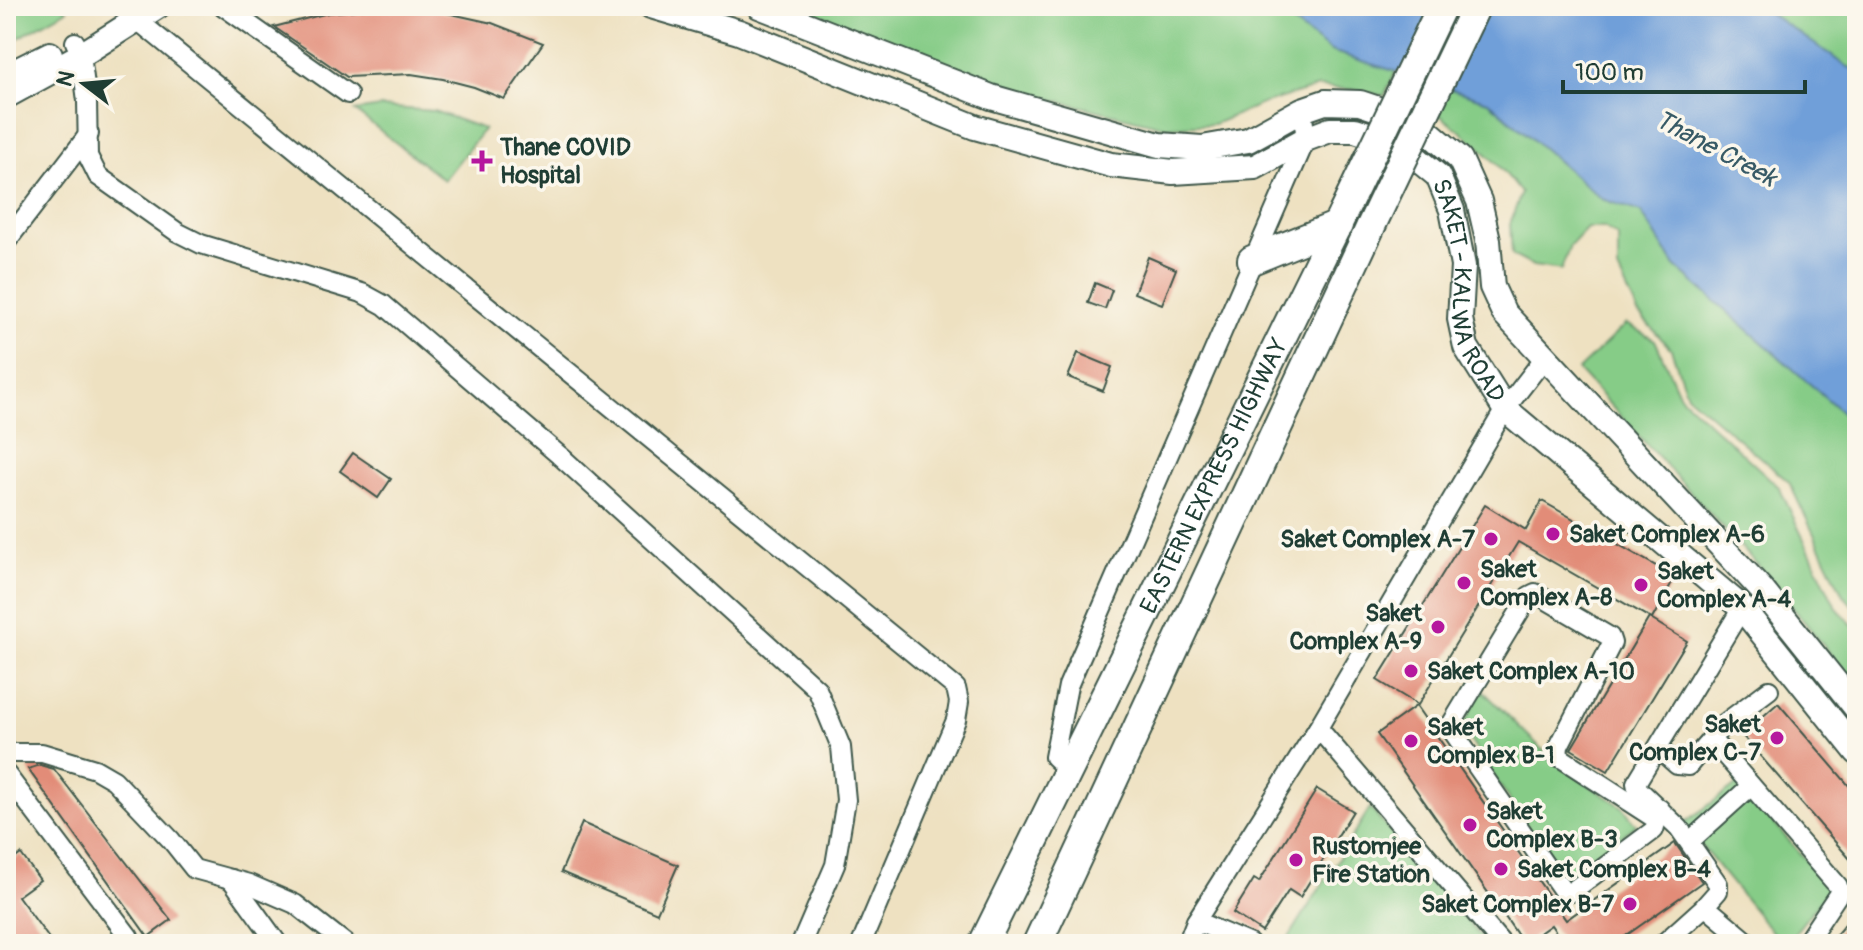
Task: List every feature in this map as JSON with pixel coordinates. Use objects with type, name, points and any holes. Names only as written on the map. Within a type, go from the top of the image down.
[{"type":"highway","name":"EASTERN EXPRESS HIGHWAY","points":[[983,944],[1442,6]]},
{"type":"highway","name":"EASTERN EXPRESS HIGHWAY","points":[[1037,944],[1476,6]]},
{"type":"highway","points":[[1252,260],[1340,219]]},
{"type":"main road","points":[[6,96],[131,11],[158,6]]},
{"type":"main road","name":"SAKET - KALWA ROAD","points":[[651,6],[762,41],[975,127],[1111,165],[1173,172],[1325,102],[1360,103],[1426,130],[1460,159],[1479,201],[1488,240],[1492,287],[1504,313],[1761,589],[1857,709]]},
{"type":"main road","points":[[762,41],[766,9]]},
{"type":"main road","name":"SAKET - KALWA ROAD","points":[[766,9],[991,97],[1203,159],[1255,167],[1306,139],[1330,130],[1355,130],[1383,139],[1410,153],[1438,176],[1452,210],[1461,245],[1460,319],[1466,347],[1505,409],[1742,608],[1857,752]]},
{"type":"main road","points":[[6,76],[78,48]]},
{"type":"street","points":[[223,6],[348,94]]},
{"type":"street","points":[[131,11],[956,688],[959,702],[956,720],[861,944]]},
{"type":"street","points":[[78,48],[89,134],[88,156],[98,176],[177,232],[201,244],[362,293],[384,305],[559,455],[817,689],[841,747],[846,800],[835,865],[801,944]]},
{"type":"street","points":[[1068,770],[1054,757],[1068,686],[1306,139],[1302,110]]},
{"type":"street","points":[[6,242],[89,134]]},
{"type":"street","points":[[1187,944],[1196,921],[1318,728],[1505,409],[1546,356]]},
{"type":"street","points":[[1658,815],[1654,830],[1571,892],[1563,891],[1453,732],[1452,723],[1529,596],[1535,593],[1610,637],[1612,643],[1559,746],[1558,756],[1658,815],[1679,828],[1718,884],[1718,891],[1705,906],[1663,944]]},
{"type":"street","points":[[1658,815],[1636,783],[1742,608]]},
{"type":"street","points":[[1658,748],[1677,765],[1688,766],[1725,723],[1769,690]]},
{"type":"street","points":[[1318,728],[1502,944]]},
{"type":"street","points":[[1711,739],[1838,886],[1839,893],[1805,944]]},
{"type":"street","points":[[6,753],[42,753],[95,769],[114,780],[194,869],[231,879],[295,904],[346,944]]},
{"type":"street","points":[[6,774],[129,937]]},
{"type":"street","points":[[1689,842],[1751,786]]},
{"type":"street","points":[[231,879],[278,944]]},
{"type":"street","points":[[1705,906],[1750,944]]},
{"type":"street","points":[[1196,921],[1250,944]]},
{"type":"green space","points":[[6,6],[63,6],[67,10],[6,45]]},
{"type":"green space","points":[[797,6],[1240,6],[1284,16],[1331,51],[1396,71],[1384,96],[1318,87],[1262,104],[1214,124],[1166,127],[1001,87]]},
{"type":"green space","points":[[1759,6],[1857,6],[1857,73],[1762,9]]},
{"type":"green space","points":[[1445,87],[1488,101],[1602,199],[1641,212],[1675,266],[1857,425],[1857,610],[1843,595],[1789,482],[1687,395],[1671,349],[1638,313],[1618,270],[1618,237],[1604,228],[1587,228],[1570,246],[1561,270],[1533,266],[1512,255],[1510,224],[1521,193],[1480,148],[1434,111]]},
{"type":"green space","points":[[381,107],[434,111],[484,129],[444,180],[355,111]]},
{"type":"green space","points":[[1626,324],[1655,340],[1680,396],[1779,487],[1836,607],[1857,630],[1857,687],[1765,573],[1578,370]]},
{"type":"green space","points":[[1481,689],[1556,763],[1624,808],[1636,825],[1564,883],[1462,728]]},
{"type":"green space","points":[[1739,783],[1830,888],[1786,944],[1782,944],[1683,824]]},
{"type":"green space","points":[[1370,808],[1487,944],[1285,944]]},
{"type":"water","name":"Thane Creek","points":[[1240,6],[1759,6],[1857,73],[1857,425],[1675,266],[1641,212],[1602,199],[1488,101],[1331,51],[1284,16]]},
{"type":"building","points":[[383,7],[438,11],[492,23],[543,43],[504,99],[474,87],[411,74],[347,77],[274,27],[328,13]]},
{"type":"building","points":[[1148,257],[1176,269],[1162,304],[1134,293]]},
{"type":"building","points":[[1095,283],[1112,290],[1105,309],[1088,303]]},
{"type":"building","points":[[1078,353],[1112,367],[1103,391],[1068,377]]},
{"type":"building","points":[[353,453],[391,479],[378,498],[340,471]]},
{"type":"building","points":[[1542,501],[1675,577],[1652,619],[1518,542],[1418,705],[1377,680],[1485,505],[1526,530]]},
{"type":"building","points":[[1649,618],[1687,641],[1608,771],[1571,749]]},
{"type":"building","points":[[1778,703],[1857,795],[1857,867],[1742,735]]},
{"type":"building","points":[[1416,706],[1566,920],[1675,843],[1702,882],[1614,944],[1564,944],[1551,925],[1524,944],[1377,734]]},
{"type":"building","points":[[40,765],[54,769],[171,920],[148,937],[28,769]]},
{"type":"building","points":[[1317,789],[1353,811],[1300,897],[1289,890],[1262,932],[1233,913],[1254,879],[1259,882]]},
{"type":"building","points":[[582,823],[678,865],[657,913],[561,872]]},
{"type":"building","points":[[21,854],[40,880],[18,896],[53,944],[15,944],[6,931],[6,865]]},
{"type":"building","points":[[1857,910],[1857,944],[1828,944],[1840,930]]},
{"type":"place","name":"Thane COVID Hospital","points":[[482,161]]},
{"type":"place","name":"Saket Complex A-6","points":[[1553,534]]},
{"type":"place","name":"Saket Complex A-7","points":[[1491,539]]},
{"type":"place","name":"Saket Complex A-8","points":[[1464,583]]},
{"type":"place","name":"Saket Complex A-4","points":[[1641,585]]},
{"type":"place","name":"Saket Complex A-9","points":[[1438,627]]},
{"type":"place","name":"Saket Complex A-10","points":[[1411,671]]},
{"type":"place","name":"Saket Complex C-7","points":[[1777,738]]},
{"type":"place","name":"Saket Complex B-1","points":[[1411,741]]},
{"type":"place","name":"Saket Complex B-3","points":[[1470,825]]},
{"type":"place","name":"Rustomjee Fire Station","points":[[1296,860]]},
{"type":"place","name":"Saket Complex B-4","points":[[1501,869]]},
{"type":"place","name":"Saket Complex B-7","points":[[1630,904]]}]
